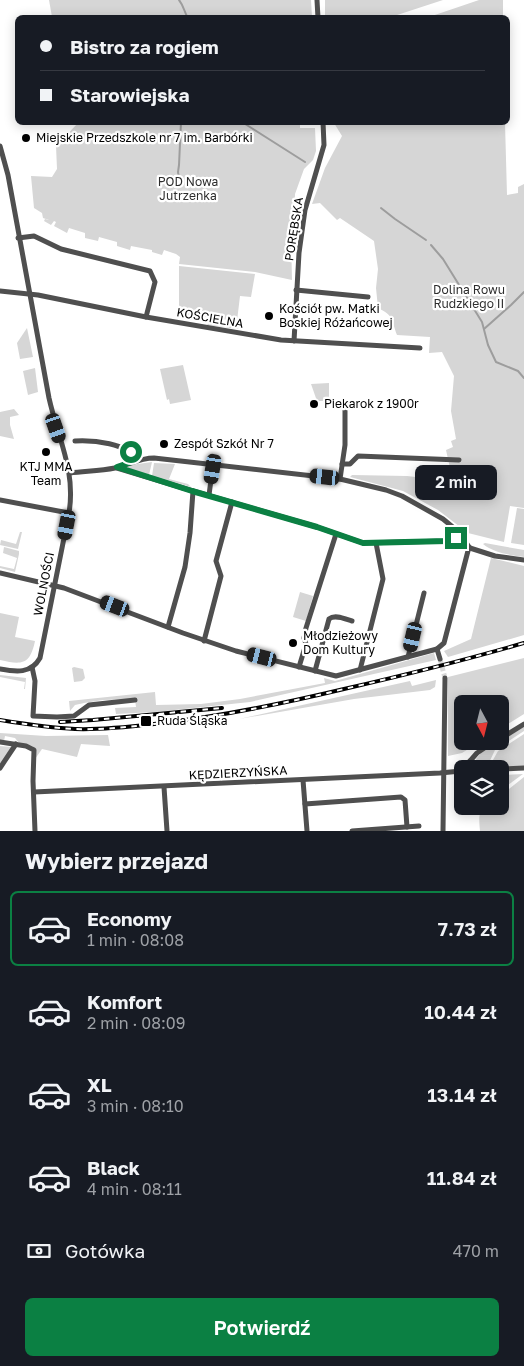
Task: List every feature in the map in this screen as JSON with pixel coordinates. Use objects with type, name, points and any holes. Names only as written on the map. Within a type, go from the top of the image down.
[{"type":"street","points":[[317,0],[318,15]]},
{"type":"street","name":"PORĘBSKA","points":[[294,341],[299,253],[305,210],[324,146],[323,125]]},
{"type":"street","name":"WOLNOŚCI","points":[[0,146],[8,175],[18,238],[53,416],[70,472],[71,496],[69,513],[55,585],[40,658],[32,667]]},
{"type":"street","points":[[18,238],[34,236],[61,249],[150,271],[155,282],[146,317]]},
{"type":"street","points":[[296,290],[368,297]]},
{"type":"street","name":"KOŚCIELNA","points":[[0,291],[29,294],[146,317],[294,341],[420,348]]},
{"type":"street","points":[[340,479],[345,440],[346,408]]},
{"type":"street","points":[[75,441],[89,441],[126,448],[135,455],[137,460]]},
{"type":"street","points":[[342,464],[350,464],[358,456],[459,460]]},
{"type":"street","points":[[0,573],[55,585],[204,641],[336,676],[437,649],[444,643],[469,547],[460,533],[443,519],[402,496],[386,490],[340,479],[154,458],[137,460],[117,467],[70,472]]},
{"type":"street","points":[[209,495],[213,465]]},
{"type":"street","points":[[117,467],[363,543],[447,541],[454,539],[460,533]]},
{"type":"street","points":[[168,627],[185,567],[190,533],[192,491]]},
{"type":"street","points":[[0,500],[69,513]]},
{"type":"street","points":[[204,641],[221,576],[216,561],[232,502]]},
{"type":"street","points":[[299,667],[306,644],[304,638],[309,618],[336,534]]},
{"type":"street","points":[[447,541],[494,556],[524,560]]},
{"type":"street","points":[[360,670],[382,579],[376,544]]},
{"type":"street","points":[[408,657],[424,593]]},
{"type":"street","points":[[315,671],[329,619],[336,616],[352,620]]},
{"type":"street","points":[[437,649],[440,659]]},
{"type":"street","points":[[0,668],[17,672],[32,667],[35,681],[33,716],[74,716],[89,705],[135,700]]},
{"type":"street","points":[[443,831],[445,678]]},
{"type":"street","points":[[509,733],[524,724]]},
{"type":"street","points":[[0,742],[16,744],[34,750],[35,831]]},
{"type":"street","points":[[0,768],[16,744]]},
{"type":"street","points":[[471,760],[482,750]]},
{"type":"street","points":[[509,769],[524,768]]},
{"type":"street","name":"KĘDZIERZYŃSKA","points":[[34,792],[444,773],[454,771]]},
{"type":"street","points":[[303,780],[307,831]]},
{"type":"street","points":[[164,787],[167,831]]},
{"type":"street","points":[[305,804],[401,797],[405,800],[407,827]]},
{"type":"street","points":[[352,831],[419,826]]},
{"type":"green space","points":[[49,0],[311,0],[312,15],[52,15]]},
{"type":"green space","points":[[325,0],[443,0],[397,15],[325,15]]},
{"type":"green space","points":[[479,0],[503,0],[503,15],[435,15]]},
{"type":"green space","name":"POD Nowa Jutrzenka","points":[[76,125],[300,125],[300,128],[315,128],[316,151],[313,160],[304,169],[295,194],[294,231],[291,238],[292,280],[255,272],[179,264],[180,257],[164,250],[162,255],[152,252],[152,250],[131,246],[130,250],[117,246],[117,242],[99,237],[98,241],[85,238],[85,233],[69,228],[67,233],[54,226],[56,222],[54,221],[51,225],[44,221],[45,219],[49,220],[43,218],[42,213],[34,208],[31,176],[52,177],[57,169],[56,146]]},
{"type":"green space","name":"Dolina Rowu Rudzkiego II","points":[[335,125],[505,125],[507,195],[518,193],[518,187],[524,184],[524,508],[510,506],[504,542],[468,533],[438,510],[403,491],[350,477],[352,475],[407,476],[449,481],[450,468],[446,450],[453,447],[451,441],[456,439],[451,411],[454,376],[442,352],[429,353],[430,337],[397,335],[389,316],[378,308],[376,288],[378,269],[374,241],[340,218],[337,220],[320,203],[312,204],[325,168],[342,136]]},
{"type":"green space","points":[[179,266],[255,274],[251,297],[240,296],[237,321],[179,314]]},
{"type":"green space","points":[[210,321],[239,324],[238,329],[207,325]]},
{"type":"green space","points":[[27,328],[33,357],[20,359],[17,343]]},
{"type":"green space","points":[[183,365],[191,400],[170,404],[169,399],[167,400],[160,369]]},
{"type":"green space","points":[[35,368],[38,392],[28,395],[23,371]]},
{"type":"green space","points":[[329,383],[329,401],[317,401],[311,384]]},
{"type":"green space","points":[[14,409],[19,415],[10,417],[14,439],[0,436],[0,412]]},
{"type":"green space","points":[[152,462],[149,475],[127,468],[131,465]]},
{"type":"green space","points":[[154,463],[175,464],[169,479],[188,484],[191,487],[152,476]]},
{"type":"green space","points":[[517,508],[524,509],[524,545],[511,543]]},
{"type":"green space","points":[[20,532],[22,532],[18,549],[0,545],[1,540],[16,544]]},
{"type":"green space","points":[[483,544],[524,550],[524,557],[497,552]]},
{"type":"green space","points":[[4,547],[19,551],[15,572],[0,568],[0,566],[14,569],[17,558],[3,553]]},
{"type":"green space","points":[[491,558],[524,566],[524,635],[448,657],[444,651],[471,639]]},
{"type":"green space","points":[[300,592],[313,596],[306,621],[293,617]]},
{"type":"green space","points":[[0,613],[19,617],[15,637],[35,641],[28,659],[19,663],[0,660]]},
{"type":"green space","points":[[434,653],[436,660],[250,702],[156,712],[116,714],[115,708],[136,707],[135,699],[103,700],[75,705],[70,711],[69,701],[155,692],[156,705],[201,704],[240,699],[325,683],[324,678],[335,681]]},
{"type":"green space","points":[[524,658],[524,714],[509,723],[509,695],[454,695],[454,750],[467,750],[448,756],[448,677]]},
{"type":"green space","points":[[72,668],[83,669],[85,678],[82,681],[74,682]]},
{"type":"green space","points":[[0,675],[26,678],[25,689],[25,682],[0,677]]},
{"type":"green space","points":[[436,680],[435,687],[430,690],[354,699],[239,719],[410,681],[412,686]]},
{"type":"green space","points":[[524,727],[524,731],[509,741],[509,736]]},
{"type":"green space","points":[[0,733],[46,736],[108,735],[110,746],[81,744],[77,757],[42,749],[35,759],[36,750],[32,746],[19,743],[15,738],[5,736],[4,741],[0,740]]},
{"type":"green space","points":[[524,734],[524,766],[509,766],[509,760],[493,760],[500,750],[509,750],[509,744]]},
{"type":"green space","points":[[0,746],[12,747],[0,766]]},
{"type":"green space","points":[[486,750],[495,750],[490,760],[476,760]]},
{"type":"green space","points":[[523,774],[509,784],[509,775]]},
{"type":"green space","points":[[524,777],[524,831],[480,831],[480,815],[509,815],[509,789]]},
{"type":"waterway","points":[[179,0],[187,15]]},
{"type":"waterway","points":[[179,179],[181,125]]},
{"type":"waterway","points":[[247,125],[305,162]]},
{"type":"waterway","points":[[381,208],[426,240]]},
{"type":"waterway","points":[[431,245],[443,259],[482,322],[488,345],[496,362],[518,371],[524,378]]},
{"type":"waterway","points":[[484,329],[524,292]]},
{"type":"tunnel","points":[[440,659],[445,678]]},
{"type":"railway","points":[[0,720],[47,727],[105,729],[202,718],[320,695],[524,643]]},
{"type":"railway","points":[[60,722],[222,708]]},
{"type":"place","name":"Miejskie Przedszkole nr 7 im. Barbórki","points":[[26,138]]},
{"type":"place","name":"Kościół pw. Matki Boskiej Różańcowej","points":[[269,316]]},
{"type":"place","name":"Piekarok z 1900r","points":[[314,404]]},
{"type":"place","name":"Zespół Szkół Nr 7","points":[[164,444]]},
{"type":"place","name":"KTJ MMA Team","points":[[46,452]]},
{"type":"place","name":"Młodzieżowy Dom Kultury","points":[[293,643]]},
{"type":"place","name":"Ruda Śląska","points":[[146,721]]},
{"type":"route","points":[[131,452],[137,460],[117,467],[317,527],[363,543],[447,541],[456,538]]}]
